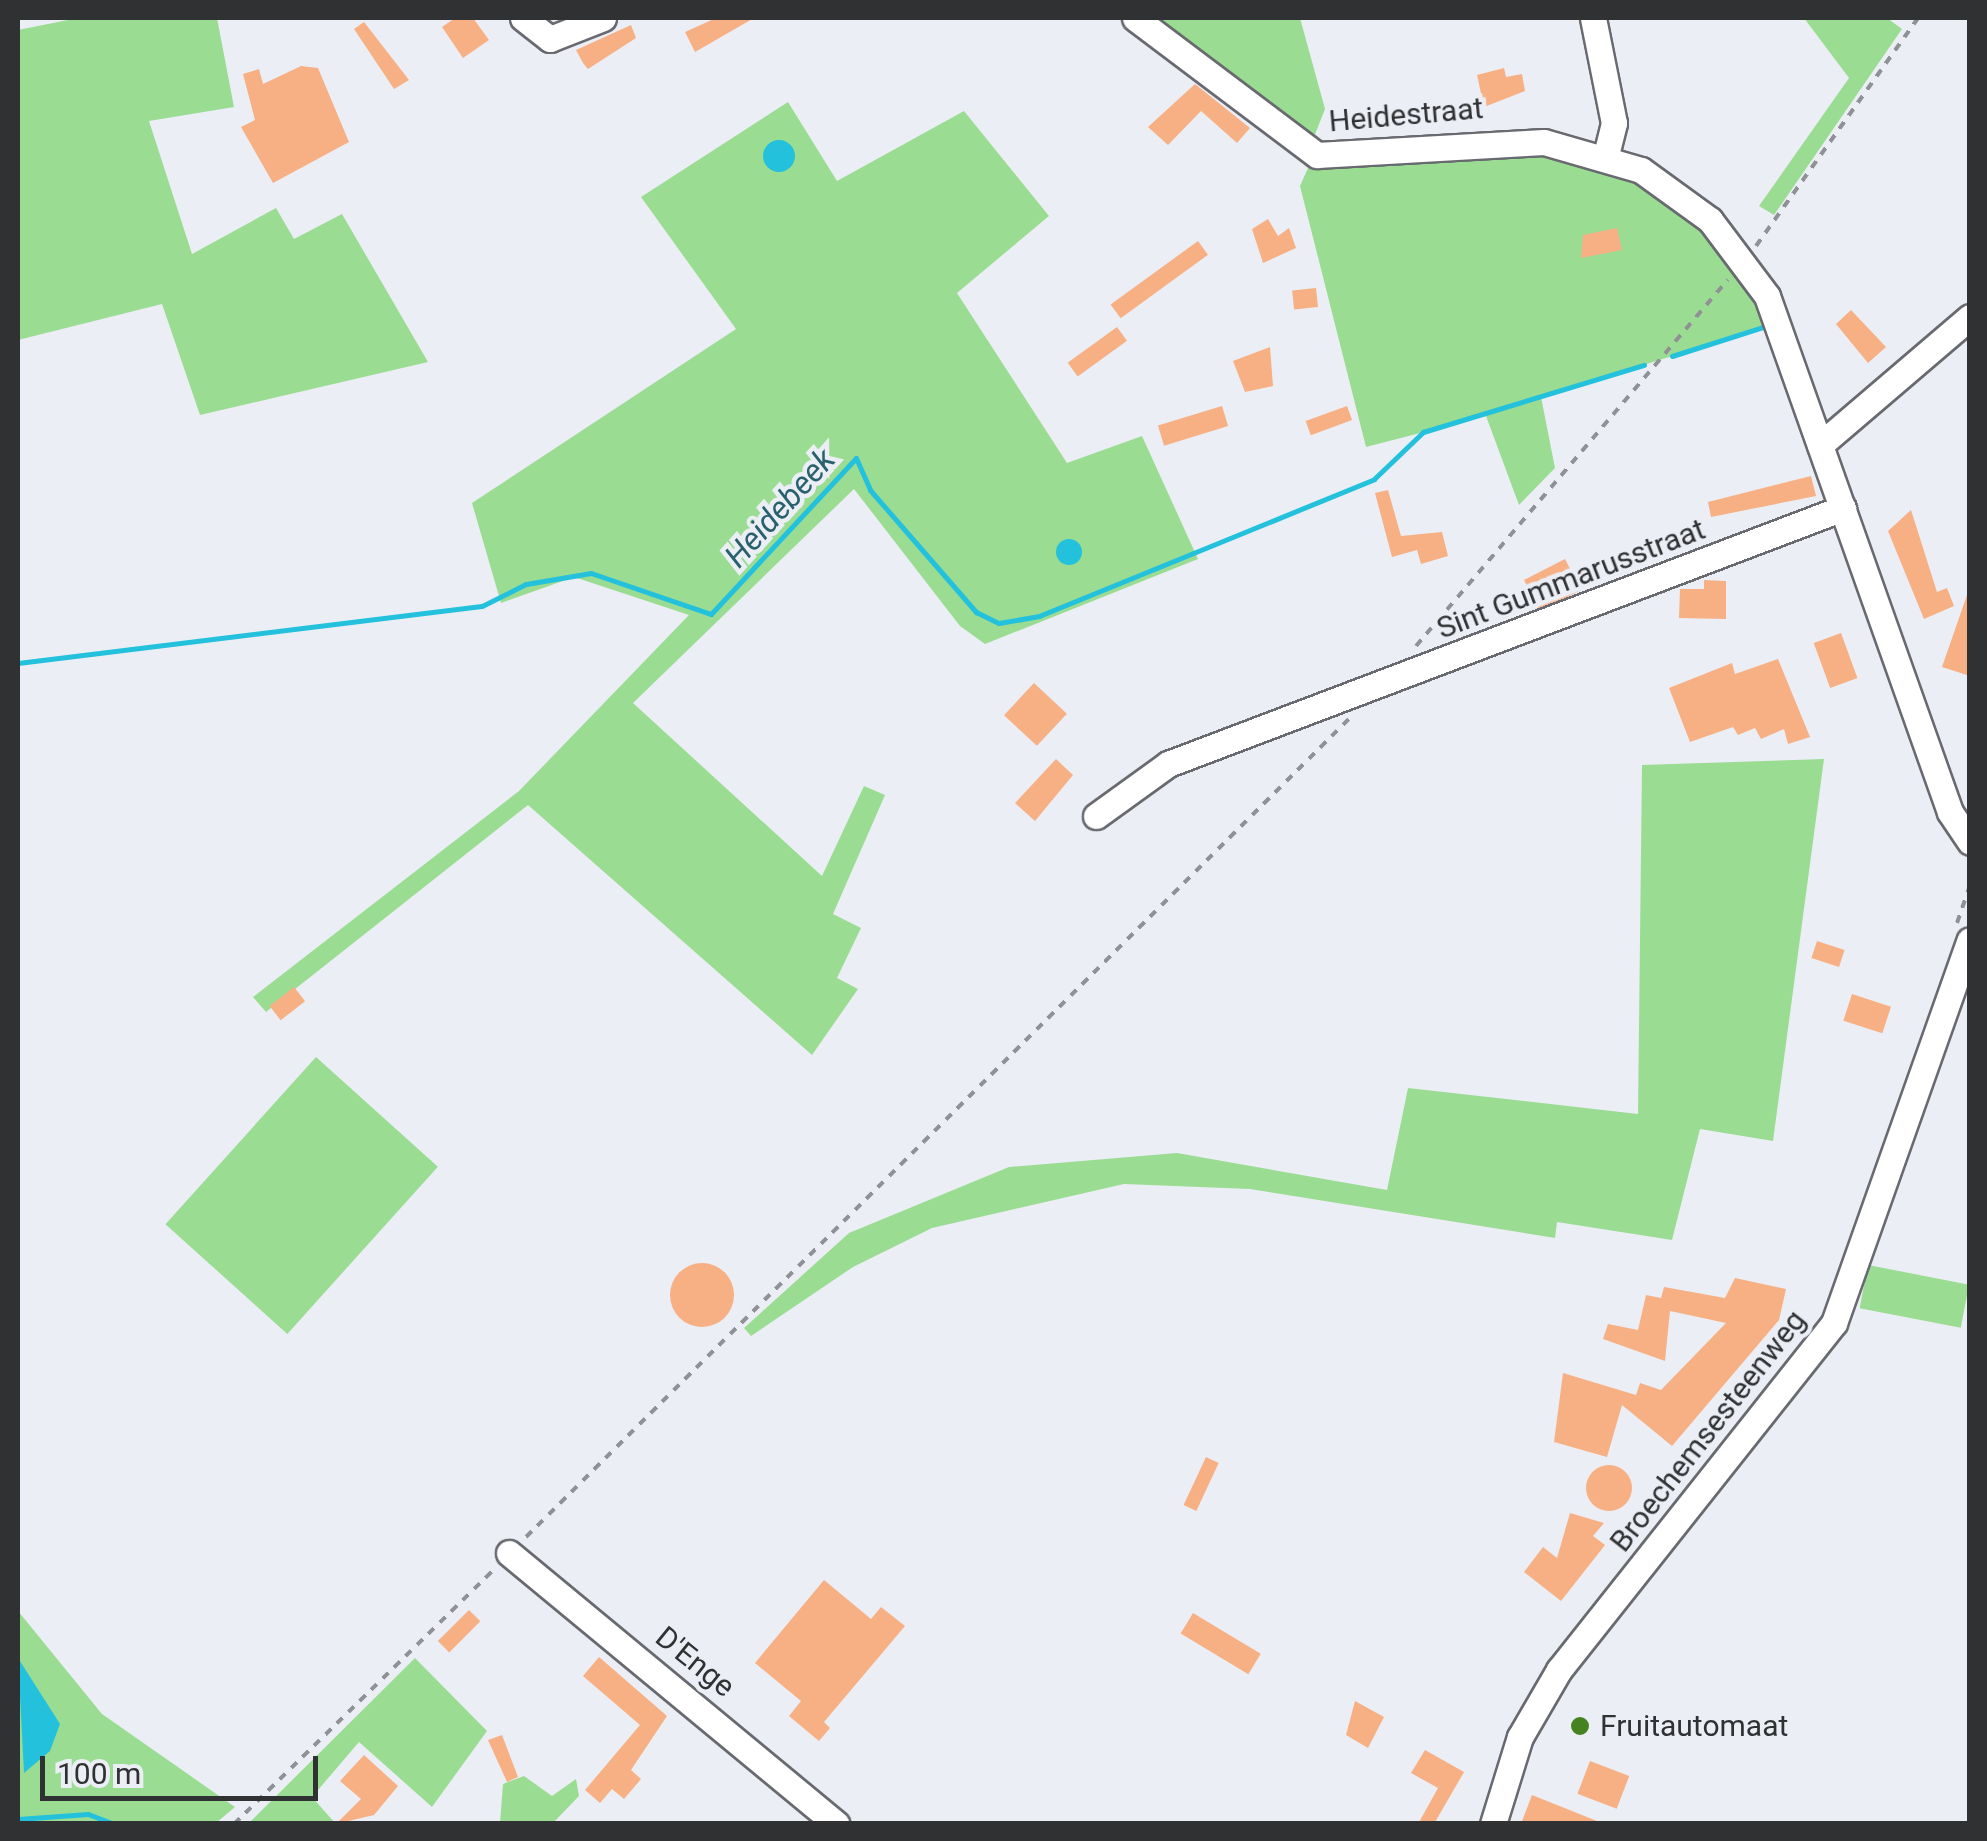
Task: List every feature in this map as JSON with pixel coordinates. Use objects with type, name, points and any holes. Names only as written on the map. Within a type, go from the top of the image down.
[{"type":"street","points":[[523,18],[550,39],[603,18]]},
{"type":"street","name":"Heidestraat","points":[[1135,18],[1317,155],[1511,138],[1606,156]]},
{"type":"street","points":[[1593,18],[1614,122],[1606,156],[1682,196],[1746,260],[1843,508],[1950,812],[1970,842]]},
{"type":"street","points":[[1820,446],[1970,318]]},
{"type":"street","name":"Sint Gummarusstraat","points":[[1096,816],[1168,764],[1843,508]]},
{"type":"street","name":"Broechemsesteenweg","points":[[1493,1824],[1520,1737],[1559,1670],[1834,1322],[1961,939]]},
{"type":"street","name":"D'Enge","points":[[510,1554],[836,1824]]},
{"type":"path","points":[[1386,682],[1746,260],[1918,18]]},
{"type":"path","points":[[234,1824],[1362,706]]},
{"type":"path","points":[[1961,939],[1970,886]]},
{"type":"green space","points":[[78,18],[217,18],[234,107],[149,121],[192,254],[276,208],[294,239],[342,214],[428,362],[200,415],[162,304],[18,340],[18,30]]},
{"type":"green space","points":[[1150,18],[1300,18],[1325,109],[1312,142]]},
{"type":"green space","points":[[1804,18],[1887,18],[1902,29],[1774,215],[1759,206],[1849,78]]},
{"type":"green space","points":[[788,102],[837,181],[964,111],[1049,216],[957,293],[1067,463],[1142,436],[1198,559],[985,644],[960,626],[854,489],[633,703],[822,876],[864,786],[885,795],[833,914],[861,928],[837,978],[858,989],[812,1055],[528,805],[266,1012],[253,997],[519,791],[689,615],[574,577],[501,603],[472,503],[736,329],[641,197]]},
{"type":"green space","points":[[1548,152],[1630,178],[1708,231],[1768,326],[1541,397],[1555,468],[1519,505],[1486,416],[1366,447],[1300,186],[1308,168]]},
{"type":"green space","points":[[1824,759],[1773,1141],[1700,1129],[1672,1240],[1557,1222],[1555,1238],[1250,1189],[1124,1184],[932,1228],[853,1267],[751,1336],[744,1328],[849,1233],[1009,1167],[1177,1153],[1387,1190],[1408,1088],[1638,1114],[1642,765]]},
{"type":"green space","points":[[316,1057],[438,1167],[287,1334],[165,1224]]},
{"type":"green space","points":[[1868,1265],[1969,1285],[1961,1328],[1860,1308]]},
{"type":"green space","points":[[18,1611],[102,1714],[235,1807],[216,1823],[18,1823]]},
{"type":"green space","points":[[415,1658],[487,1731],[432,1807],[359,1742],[312,1797],[335,1823],[249,1823]]},
{"type":"green space","points":[[524,1776],[552,1796],[576,1779],[579,1796],[553,1823],[500,1823],[503,1784]]},
{"type":"water","points":[[779,140],[790,145],[795,156],[790,167],[779,172],[768,167],[763,156],[768,145]]},
{"type":"water","points":[[1069,539],[1078,543],[1082,552],[1078,561],[1069,565],[1060,561],[1056,552],[1060,543]]},
{"type":"water","points":[[18,1658],[60,1724],[50,1751],[24,1773]]},
{"type":"building","points":[[455,18],[473,18],[489,40],[463,58],[442,27]]},
{"type":"building","points":[[716,18],[754,18],[695,52],[685,32]]},
{"type":"building","points":[[364,22],[409,80],[394,89],[354,29]]},
{"type":"building","points":[[631,25],[636,38],[588,69],[576,50]]},
{"type":"building","points":[[301,66],[318,68],[349,142],[273,183],[241,127],[255,120],[243,74],[259,69],[263,84]]},
{"type":"building","points":[[1504,68],[1506,77],[1522,74],[1525,91],[1484,107],[1477,75]]},
{"type":"building","points":[[1195,84],[1250,128],[1237,143],[1201,111],[1168,145],[1148,127]]},
{"type":"building","points":[[1268,219],[1278,236],[1289,228],[1296,248],[1263,263],[1252,229]]},
{"type":"building","points":[[1617,228],[1622,250],[1581,258],[1583,235]]},
{"type":"building","points":[[1198,241],[1208,255],[1121,318],[1111,304]]},
{"type":"building","points":[[1316,288],[1318,307],[1294,309],[1292,291]]},
{"type":"building","points":[[1851,310],[1886,347],[1868,363],[1836,324]]},
{"type":"building","points":[[1117,327],[1127,341],[1078,377],[1068,363]]},
{"type":"building","points":[[1270,347],[1273,386],[1245,392],[1233,361]]},
{"type":"building","points":[[1222,406],[1228,426],[1164,446],[1158,426]]},
{"type":"building","points":[[1347,406],[1352,420],[1311,435],[1306,421]]},
{"type":"building","points":[[1811,476],[1816,496],[1711,517],[1708,502]]},
{"type":"building","points":[[1388,490],[1401,536],[1442,532],[1448,556],[1421,564],[1417,550],[1392,557],[1375,493]]},
{"type":"building","points":[[1911,510],[1937,592],[1947,588],[1954,606],[1924,619],[1888,531]]},
{"type":"building","points":[[1565,559],[1581,590],[1540,611],[1524,580]]},
{"type":"building","points":[[1704,580],[1726,581],[1726,619],[1679,618],[1680,589],[1704,589]]},
{"type":"building","points":[[1970,595],[1970,676],[1942,667]]},
{"type":"building","points":[[1841,633],[1857,678],[1830,688],[1814,643]]},
{"type":"building","points":[[1778,659],[1810,737],[1788,744],[1784,729],[1761,739],[1755,728],[1738,735],[1733,727],[1690,742],[1669,688],[1732,663],[1735,674]]},
{"type":"building","points":[[1034,683],[1067,714],[1037,746],[1004,715]]},
{"type":"building","points":[[1056,759],[1073,775],[1035,821],[1015,803]]},
{"type":"building","points":[[1817,941],[1845,950],[1839,967],[1811,958]]},
{"type":"building","points":[[294,987],[305,1001],[281,1020],[270,1006]]},
{"type":"building","points":[[1852,994],[1891,1007],[1882,1033],[1843,1021]]},
{"type":"building","points":[[702,1263],[725,1272],[734,1295],[725,1318],[702,1327],[679,1318],[670,1295],[679,1272]]},
{"type":"building","points":[[1735,1278],[1786,1289],[1779,1320],[1672,1446],[1622,1405],[1607,1457],[1554,1442],[1563,1373],[1636,1395],[1640,1383],[1661,1390],[1726,1323],[1670,1311],[1665,1361],[1603,1339],[1608,1324],[1638,1330],[1646,1295],[1661,1298],[1664,1287],[1725,1298]]},
{"type":"building","points":[[1206,1457],[1219,1463],[1196,1511],[1184,1505]]},
{"type":"building","points":[[1609,1465],[1625,1472],[1632,1488],[1625,1504],[1609,1511],[1593,1504],[1586,1488],[1593,1472]]},
{"type":"building","points":[[1570,1513],[1604,1523],[1593,1536],[1605,1545],[1561,1601],[1524,1572],[1543,1547],[1557,1558]]},
{"type":"building","points":[[824,1580],[871,1619],[881,1607],[905,1626],[824,1722],[830,1728],[819,1741],[789,1716],[801,1701],[755,1663]]},
{"type":"building","points":[[469,1610],[480,1621],[449,1652],[438,1641]]},
{"type":"building","points":[[1193,1613],[1261,1654],[1248,1674],[1181,1634]]},
{"type":"building","points":[[599,1657],[667,1716],[631,1770],[641,1779],[624,1799],[612,1789],[600,1803],[585,1790],[640,1725],[583,1676]]},
{"type":"building","points":[[1355,1701],[1384,1717],[1368,1748],[1346,1735]]},
{"type":"building","points":[[502,1735],[518,1777],[507,1782],[488,1740]]},
{"type":"building","points":[[1425,1750],[1464,1772],[1434,1824],[1418,1824],[1438,1788],[1411,1773]]},
{"type":"building","points":[[364,1755],[398,1786],[374,1815],[336,1824],[361,1799],[340,1781]]},
{"type":"building","points":[[1590,1761],[1629,1776],[1617,1809],[1577,1794]]},
{"type":"building","points":[[1532,1795],[1602,1823],[1602,1824],[1521,1824]]},
{"type":"waterway","name":"Heidebeek","points":[[1672,356],[1763,327]]},
{"type":"waterway","name":"Heidebeek","points":[[18,663],[482,606],[526,584],[591,573],[711,614],[856,458],[870,490],[976,612],[999,623],[1039,616],[1374,479],[1423,432],[1644,365]]},
{"type":"waterway","points":[[18,1819],[88,1814],[114,1824]]},
{"type":"place","name":"Fruitautomaat","points":[[1580,1726]]}]
